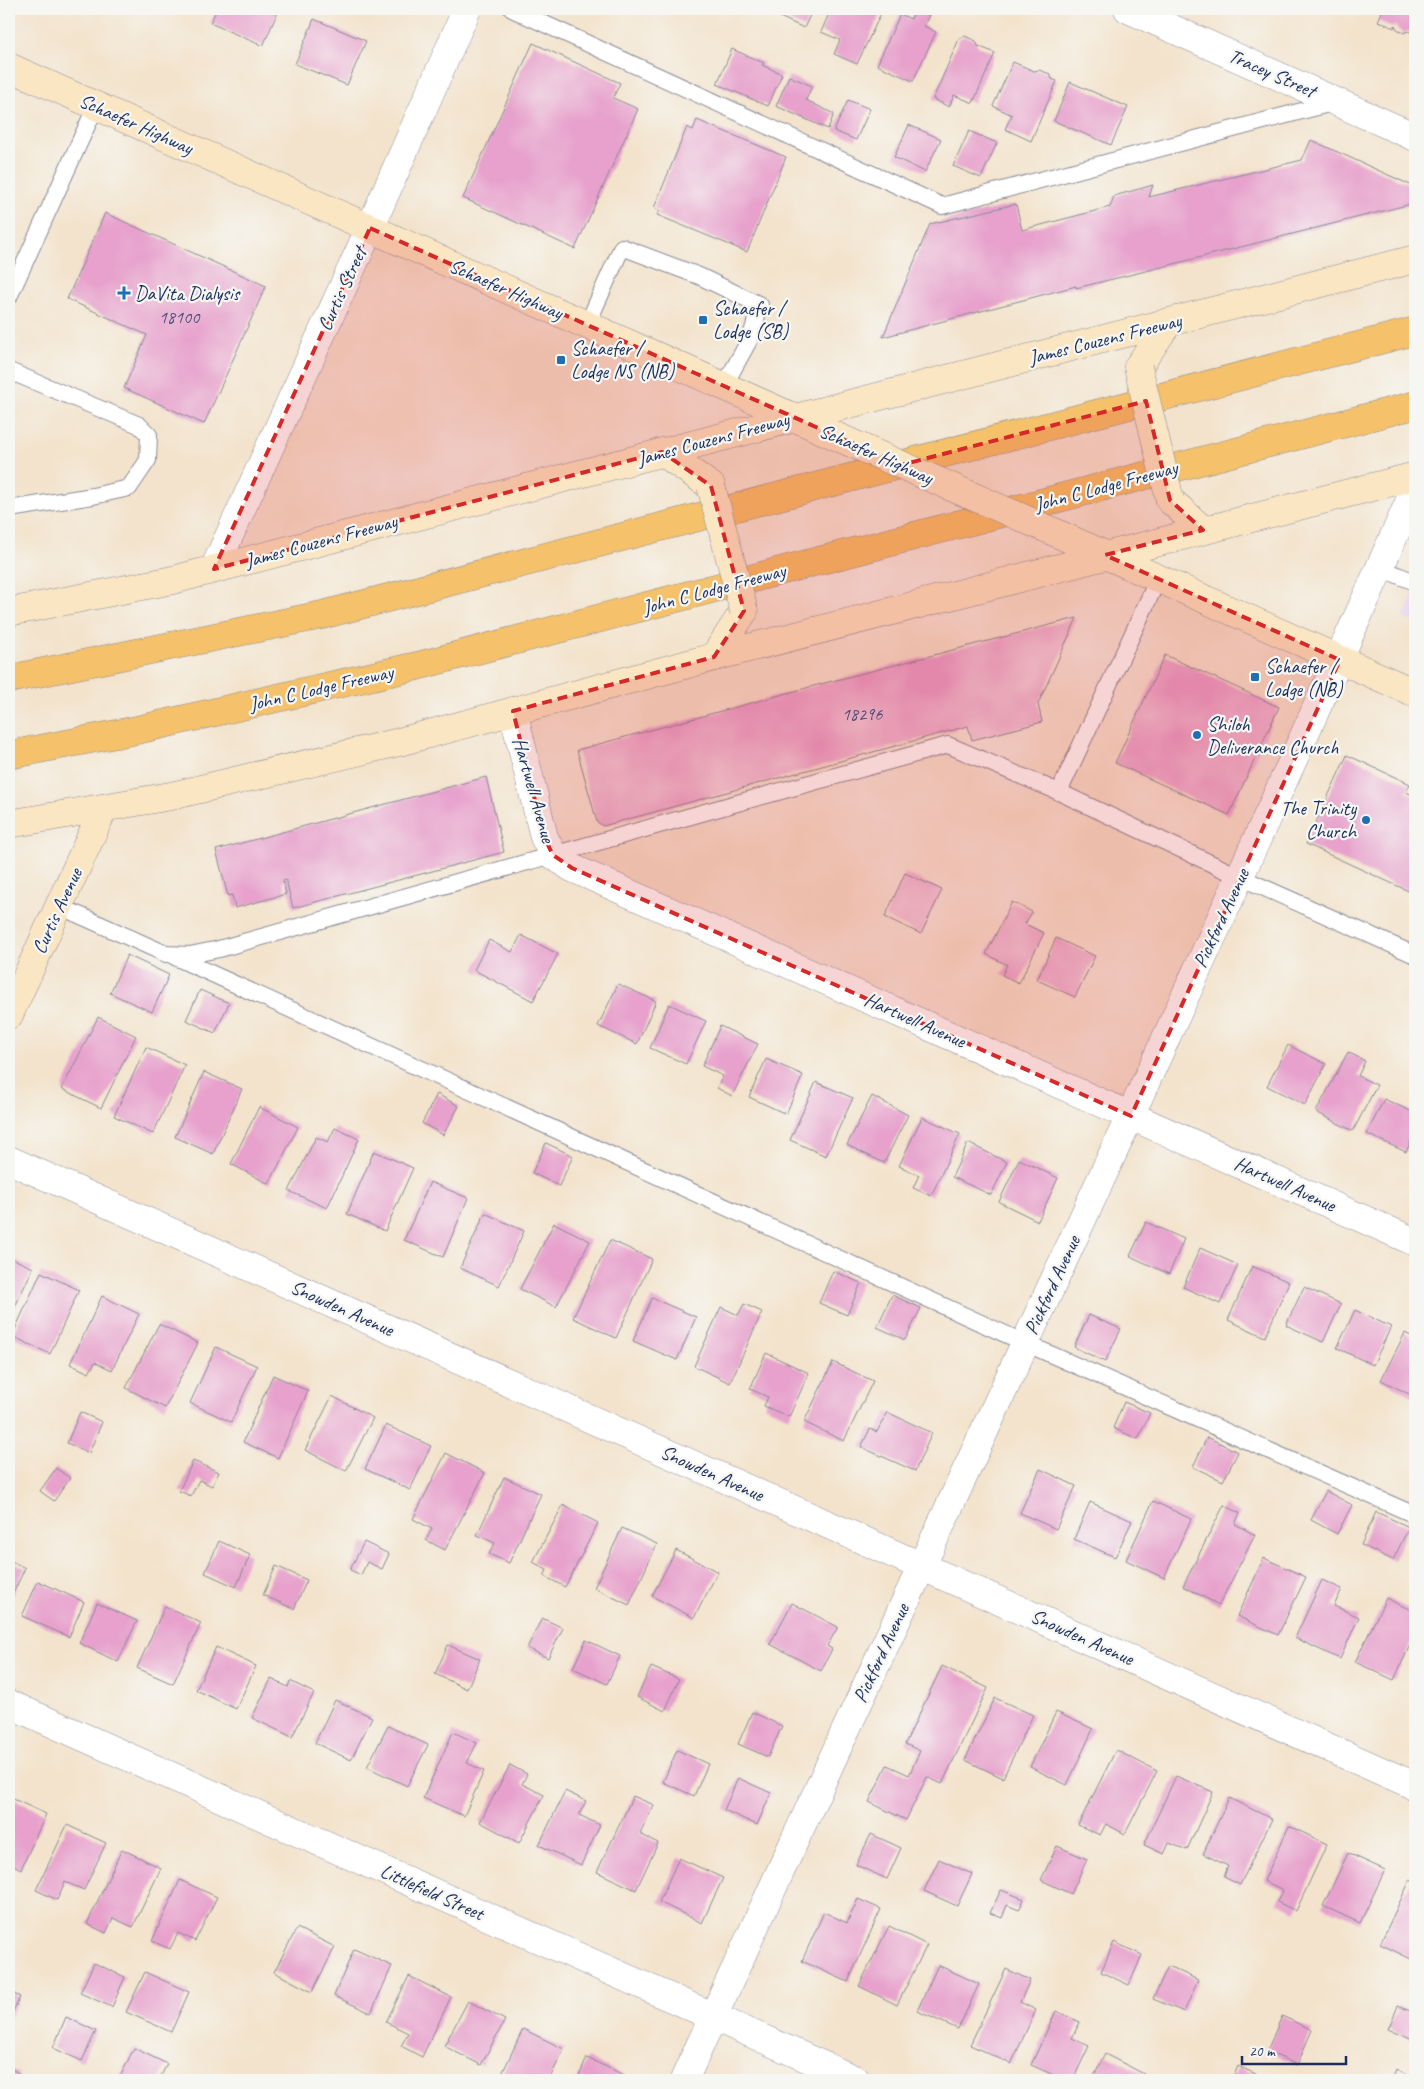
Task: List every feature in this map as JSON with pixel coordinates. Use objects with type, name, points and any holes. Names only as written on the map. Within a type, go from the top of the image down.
[{"type":"highway","points":[[9,679],[322,616],[1415,331]]},
{"type":"highway","name":"John C Lodge Freeway","points":[[9,755],[137,730],[418,666],[1415,405]]},
{"type":"main road","name":"Schaefer Highway","points":[[9,67],[1415,693]]},
{"type":"main road","name":"James Couzens Freeway","points":[[9,612],[173,580],[662,452],[1415,259]]},
{"type":"main road","points":[[1168,322],[1138,367],[1170,500],[1203,530]]},
{"type":"main road","points":[[662,452],[711,486],[744,611],[714,656]]},
{"type":"main road","points":[[9,824],[171,796],[399,742],[714,656],[1415,476]]},
{"type":"main road","name":"Curtis Avenue","points":[[9,1015],[104,808]]},
{"type":"street","name":"Curtis Street","points":[[214,569],[370,228],[467,9]]},
{"type":"street","name":"Tracey Street","points":[[1128,9],[1415,137]]},
{"type":"street","name":"Pickford Avenue","points":[[684,2080],[1340,660],[1415,489]]},
{"type":"street","name":"Hartwell Avenue","points":[[513,711],[544,837],[553,855],[572,868],[1415,1242]]},
{"type":"street","name":"Snowden Avenue","points":[[9,1160],[1415,1786]]},
{"type":"street","name":"Littlefield Street","points":[[9,1704],[856,2080]]},
{"type":"lane","points":[[512,9],[942,206],[1338,102]]},
{"type":"lane","points":[[9,297],[96,106]]},
{"type":"lane","points":[[587,325],[622,248],[699,276],[760,305],[750,337],[724,386]]},
{"type":"lane","points":[[9,371],[139,425],[149,435],[148,460],[129,488],[9,509]]},
{"type":"lane","points":[[1380,568],[1415,582]]},
{"type":"lane","points":[[1059,792],[1158,579]]},
{"type":"lane","points":[[166,954],[190,955],[219,950],[948,746],[1059,792],[1240,877],[1415,955]]},
{"type":"lane","points":[[59,906],[1025,1343],[1415,1515]]},
{"type":"highlighted area","points":[[370,228],[901,465],[1146,401],[1170,500],[1203,530],[1105,555],[1340,660],[1131,1116],[572,868],[553,855],[544,837],[513,711],[714,657],[744,611],[711,486],[662,452],[214,569]]},
{"type":"shaded area","points":[[1415,591],[1415,622],[1403,618]]},
{"type":"building","points":[[217,9],[279,9],[263,46],[210,23]]},
{"type":"building","points":[[762,9],[813,9],[804,28]]},
{"type":"building","points":[[831,9],[883,9],[857,64],[834,54],[840,40],[821,32]]},
{"type":"building","points":[[915,9],[929,15],[924,26],[936,32],[913,81],[877,65],[900,14],[911,19]]},
{"type":"building","points":[[1380,9],[1415,9],[1415,27],[1412,33],[1408,31],[1404,33],[1397,29],[1395,25],[1394,28],[1378,21],[1382,12],[1379,11]]},
{"type":"building","points":[[314,19],[366,41],[347,85],[295,64]]},
{"type":"building","points":[[965,36],[976,41],[978,46],[995,53],[973,103],[954,95],[949,107],[933,99],[959,39]]},
{"type":"building","points":[[533,43],[620,83],[613,98],[638,109],[575,249],[463,198]]},
{"type":"building","points":[[732,49],[764,63],[762,65],[782,74],[768,106],[717,84]]},
{"type":"building","points":[[1013,62],[1034,71],[1039,70],[1050,74],[1052,79],[1057,81],[1031,141],[1005,129],[1012,115],[993,106]]},
{"type":"building","points":[[789,76],[812,86],[806,100],[834,114],[828,129],[776,106]]},
{"type":"building","points":[[1070,82],[1128,107],[1111,145],[1054,121]]},
{"type":"building","points":[[848,100],[870,109],[856,140],[834,131]]},
{"type":"building","points":[[697,120],[786,157],[747,252],[657,215],[660,211],[654,208],[687,127],[693,130]]},
{"type":"building","points":[[909,125],[941,139],[925,172],[894,157]]},
{"type":"building","points":[[969,131],[997,143],[981,178],[953,166]]},
{"type":"building","points":[[1311,140],[1415,187],[1415,203],[1154,269],[1076,288],[1076,286],[883,337],[930,224],[1016,204],[1022,230],[1110,207],[1114,196],[1153,185],[1149,197],[1302,160]]},
{"type":"building","points":[[105,213],[266,286],[204,424],[124,388],[147,335],[67,299]]},
{"type":"building","points":[[1077,618],[1038,704],[1042,722],[972,740],[968,726],[603,826],[597,822],[577,750],[821,684]]},
{"type":"building","name":"Shiloh Deliverance Church","points":[[1165,655],[1279,707],[1229,815],[1115,763]]},
{"type":"building","name":"The Trinity Church","points":[[1347,755],[1410,784],[1406,792],[1415,796],[1415,894],[1306,844]]},
{"type":"building","points":[[486,777],[504,852],[293,908],[286,880],[283,881],[286,894],[235,908],[232,895],[228,896],[216,850]]},
{"type":"building","points":[[905,873],[942,890],[921,934],[885,917]]},
{"type":"building","points":[[1012,902],[1032,912],[1025,924],[1044,933],[1019,983],[1002,975],[1007,965],[986,954]]},
{"type":"building","points":[[521,935],[558,954],[533,1001],[474,970],[489,940],[512,952]]},
{"type":"building","points":[[1056,938],[1095,956],[1075,997],[1037,980]]},
{"type":"building","points":[[127,955],[169,975],[152,1012],[110,993]]},
{"type":"building","points":[[618,984],[656,1001],[637,1044],[598,1026]]},
{"type":"building","points":[[200,990],[229,1003],[215,1033],[186,1020]]},
{"type":"building","points":[[669,1004],[706,1021],[686,1064],[650,1048]]},
{"type":"building","points":[[98,1017],[136,1036],[101,1108],[62,1089]]},
{"type":"building","points":[[720,1026],[758,1044],[732,1096],[717,1088],[723,1076],[702,1066]]},
{"type":"building","points":[[1288,1045],[1326,1064],[1305,1105],[1267,1086]]},
{"type":"building","points":[[146,1047],[185,1065],[153,1134],[114,1116]]},
{"type":"building","points":[[1348,1052],[1365,1061],[1358,1076],[1377,1085],[1353,1131],[1316,1112]]},
{"type":"building","points":[[766,1059],[803,1075],[786,1114],[749,1097]]},
{"type":"building","points":[[204,1072],[242,1089],[213,1154],[175,1137]]},
{"type":"building","points":[[816,1082],[853,1098],[826,1156],[790,1140]]},
{"type":"building","points":[[437,1094],[459,1106],[443,1135],[422,1123]]},
{"type":"building","points":[[872,1096],[908,1115],[884,1163],[847,1145]]},
{"type":"building","points":[[1384,1099],[1415,1113],[1415,1132],[1406,1152],[1367,1134]]},
{"type":"building","points":[[259,1107],[298,1127],[269,1184],[231,1164]]},
{"type":"building","points":[[922,1117],[960,1134],[931,1196],[913,1188],[919,1175],[899,1166]]},
{"type":"building","points":[[335,1128],[359,1139],[327,1208],[289,1191],[316,1137],[328,1142]]},
{"type":"building","points":[[546,1143],[573,1156],[559,1186],[532,1173]]},
{"type":"building","points":[[968,1143],[1007,1162],[991,1195],[952,1177]]},
{"type":"building","points":[[374,1151],[413,1168],[385,1231],[347,1214]]},
{"type":"building","points":[[1019,1159],[1058,1178],[1038,1221],[999,1202]]},
{"type":"building","points":[[430,1182],[468,1198],[443,1257],[404,1240]]},
{"type":"building","points":[[485,1213],[524,1231],[499,1286],[460,1268]]},
{"type":"building","points":[[1146,1222],[1184,1239],[1169,1274],[1130,1256]]},
{"type":"building","points":[[554,1223],[590,1241],[556,1307],[520,1289]]},
{"type":"building","points":[[610,1240],[652,1259],[616,1338],[573,1318]]},
{"type":"building","points":[[1200,1248],[1238,1265],[1220,1304],[1183,1287]]},
{"type":"building","points":[[9,1257],[33,1268],[13,1311],[9,1309]]},
{"type":"building","points":[[1252,1266],[1289,1282],[1265,1337],[1228,1320]]},
{"type":"building","points":[[833,1271],[861,1283],[847,1315],[819,1303]]},
{"type":"building","points":[[41,1272],[79,1290],[50,1354],[12,1336]]},
{"type":"building","points":[[1304,1287],[1341,1304],[1323,1342],[1286,1325]]},
{"type":"building","points":[[892,1295],[921,1308],[905,1340],[877,1327]]},
{"type":"building","points":[[102,1296],[139,1314],[112,1370],[95,1362],[89,1373],[70,1364]]},
{"type":"building","points":[[652,1298],[696,1317],[677,1360],[633,1341]]},
{"type":"building","points":[[744,1304],[762,1312],[730,1383],[694,1366],[721,1307],[738,1315]]},
{"type":"building","points":[[1355,1310],[1391,1327],[1373,1365],[1337,1348]]},
{"type":"building","points":[[1089,1315],[1121,1329],[1105,1362],[1074,1347]]},
{"type":"building","points":[[159,1324],[198,1343],[165,1408],[126,1388]]},
{"type":"building","points":[[1405,1333],[1415,1338],[1415,1397],[1381,1380]]},
{"type":"building","points":[[216,1347],[257,1366],[231,1422],[190,1403]]},
{"type":"building","points":[[766,1353],[809,1373],[789,1417],[764,1406],[768,1397],[750,1389]]},
{"type":"building","points":[[833,1362],[873,1381],[844,1441],[804,1422]]},
{"type":"building","points":[[273,1375],[308,1391],[278,1458],[243,1442]]},
{"type":"building","points":[[332,1396],[373,1418],[346,1471],[305,1450]]},
{"type":"building","points":[[1124,1402],[1150,1413],[1138,1439],[1113,1428]]},
{"type":"building","points":[[80,1412],[102,1422],[89,1453],[67,1443]]},
{"type":"building","points":[[887,1412],[932,1433],[915,1471],[861,1447],[870,1429],[877,1432]]},
{"type":"building","points":[[386,1425],[431,1446],[410,1490],[365,1469]]},
{"type":"building","points":[[1207,1437],[1238,1452],[1223,1481],[1193,1467]]},
{"type":"building","points":[[446,1453],[485,1473],[445,1550],[426,1540],[432,1529],[413,1519]]},
{"type":"building","points":[[193,1461],[219,1472],[212,1486],[199,1480],[191,1496],[179,1491]]},
{"type":"building","points":[[56,1468],[70,1478],[54,1501],[40,1491]]},
{"type":"building","points":[[1040,1469],[1076,1486],[1056,1529],[1020,1513]]},
{"type":"building","points":[[504,1477],[541,1494],[509,1563],[489,1554],[495,1543],[477,1535]]},
{"type":"building","points":[[1326,1491],[1352,1505],[1337,1534],[1311,1520]]},
{"type":"building","points":[[1153,1501],[1191,1519],[1164,1578],[1126,1560]]},
{"type":"building","points":[[1090,1502],[1132,1521],[1115,1557],[1074,1539]]},
{"type":"building","points":[[563,1505],[598,1523],[565,1587],[544,1576],[547,1570],[533,1562]]},
{"type":"building","points":[[1224,1505],[1240,1513],[1235,1524],[1255,1535],[1219,1605],[1183,1586]]},
{"type":"building","points":[[1376,1512],[1409,1527],[1393,1560],[1361,1545]]},
{"type":"building","points":[[622,1528],[657,1544],[629,1605],[594,1588]]},
{"type":"building","points":[[219,1541],[250,1555],[236,1587],[205,1573]]},
{"type":"building","points":[[364,1542],[389,1554],[382,1569],[367,1562],[361,1575],[350,1570]]},
{"type":"building","points":[[676,1550],[718,1572],[694,1618],[652,1596]]},
{"type":"building","points":[[1264,1558],[1306,1577],[1278,1635],[1237,1616]]},
{"type":"building","points":[[9,1560],[25,1568],[9,1602]]},
{"type":"building","points":[[276,1566],[307,1580],[294,1609],[263,1595]]},
{"type":"building","points":[[1322,1580],[1342,1589],[1334,1606],[1359,1617],[1340,1659],[1295,1638]]},
{"type":"building","points":[[38,1581],[84,1602],[69,1637],[22,1616]]},
{"type":"building","points":[[1386,1598],[1415,1612],[1415,1634],[1394,1680],[1355,1662]]},
{"type":"building","points":[[97,1603],[137,1621],[118,1662],[79,1643]]},
{"type":"building","points":[[792,1603],[838,1627],[827,1646],[832,1649],[821,1671],[770,1644]]},
{"type":"building","points":[[165,1606],[201,1623],[173,1684],[137,1668]]},
{"type":"building","points":[[542,1618],[563,1628],[548,1658],[527,1648]]},
{"type":"building","points":[[586,1640],[620,1656],[607,1684],[573,1668]]},
{"type":"building","points":[[448,1645],[480,1659],[467,1689],[435,1674]]},
{"type":"building","points":[[216,1647],[256,1666],[236,1709],[196,1690]]},
{"type":"building","points":[[942,1666],[988,1688],[942,1784],[927,1777],[906,1820],[869,1802],[887,1765],[909,1775],[920,1751],[905,1744]]},
{"type":"building","points":[[651,1667],[679,1679],[665,1711],[637,1697]]},
{"type":"building","points":[[271,1679],[288,1687],[290,1681],[314,1693],[292,1737],[252,1718]]},
{"type":"building","points":[[995,1698],[1033,1715],[1003,1778],[965,1760]]},
{"type":"building","points":[[335,1700],[372,1717],[351,1760],[315,1743]]},
{"type":"building","points":[[752,1712],[782,1726],[768,1757],[738,1744]]},
{"type":"building","points":[[1056,1712],[1093,1729],[1067,1785],[1030,1767]]},
{"type":"building","points":[[388,1726],[428,1745],[407,1786],[367,1767]]},
{"type":"building","points":[[453,1732],[477,1743],[467,1763],[484,1771],[464,1816],[423,1798]]},
{"type":"building","points":[[677,1750],[708,1764],[694,1796],[663,1782]]},
{"type":"building","points":[[1116,1750],[1157,1771],[1125,1834],[1106,1824],[1100,1835],[1078,1825]]},
{"type":"building","points":[[510,1765],[527,1774],[522,1784],[544,1795],[519,1843],[480,1822]]},
{"type":"building","points":[[1176,1776],[1213,1792],[1187,1850],[1169,1843],[1164,1854],[1144,1845]]},
{"type":"building","points":[[738,1778],[771,1793],[757,1825],[724,1810]]},
{"type":"building","points":[[565,1791],[586,1801],[579,1815],[600,1825],[581,1865],[539,1845]]},
{"type":"building","points":[[633,1796],[654,1805],[640,1834],[658,1843],[636,1890],[597,1872]]},
{"type":"building","points":[[9,1797],[46,1814],[21,1869],[9,1863]]},
{"type":"building","points":[[1229,1798],[1272,1819],[1240,1885],[1224,1877],[1228,1866],[1203,1854]]},
{"type":"building","points":[[67,1825],[106,1843],[84,1890],[65,1882],[57,1900],[36,1890]]},
{"type":"building","points":[[1289,1826],[1327,1844],[1296,1911],[1277,1902],[1283,1890],[1264,1881]]},
{"type":"building","points":[[871,1834],[901,1848],[887,1879],[856,1865]]},
{"type":"building","points":[[1057,1846],[1087,1859],[1071,1894],[1041,1880]]},
{"type":"building","points":[[122,1849],[161,1868],[133,1927],[113,1918],[106,1933],[87,1924]]},
{"type":"building","points":[[1348,1853],[1385,1870],[1360,1923],[1323,1906]]},
{"type":"building","points":[[679,1858],[723,1878],[702,1923],[659,1902]]},
{"type":"building","points":[[939,1859],[972,1874],[957,1906],[924,1891]]},
{"type":"building","points":[[180,1880],[217,1897],[195,1941],[178,1933],[170,1949],[152,1941]]},
{"type":"building","points":[[1410,1880],[1415,1882],[1415,1956],[1413,1960],[1380,1944]]},
{"type":"building","points":[[1001,1890],[1024,1899],[1019,1910],[1007,1905],[1002,1918],[990,1913]]},
{"type":"building","points":[[858,1899],[881,1909],[848,1982],[802,1961],[824,1912],[847,1923]]},
{"type":"building","points":[[889,1926],[927,1945],[897,2005],[859,1986]]},
{"type":"building","points":[[297,1928],[335,1947],[312,1992],[274,1972]]},
{"type":"building","points":[[1114,1942],[1142,1955],[1129,1985],[1101,1972]]},
{"type":"building","points":[[354,1949],[392,1966],[371,2013],[334,1996]]},
{"type":"building","points":[[94,1963],[125,1977],[112,2007],[80,1993]]},
{"type":"building","points":[[938,1965],[979,1984],[958,2029],[917,2011]]},
{"type":"building","points":[[1168,1966],[1198,1980],[1184,2012],[1153,1999]]},
{"type":"building","points":[[1006,1969],[1030,1980],[1020,2002],[1036,2010],[1011,2064],[970,2045]]},
{"type":"building","points":[[145,1972],[189,1992],[171,2032],[126,2012]]},
{"type":"building","points":[[409,1976],[451,1997],[422,2057],[401,2046],[408,2033],[386,2022]]},
{"type":"building","points":[[9,1991],[20,1997],[9,2020]]},
{"type":"building","points":[[468,2001],[505,2020],[481,2065],[444,2046]]},
{"type":"building","points":[[1398,2006],[1415,2013],[1415,2041],[1388,2029]]},
{"type":"building","points":[[1056,2011],[1080,2022],[1072,2038],[1089,2046],[1073,2080],[1065,2080],[1031,2065]]},
{"type":"building","points":[[1282,2016],[1312,2030],[1297,2065],[1267,2051]]},
{"type":"building","points":[[66,2017],[96,2031],[82,2061],[53,2048]]},
{"type":"building","points":[[523,2029],[564,2049],[549,2080],[499,2080]]},
{"type":"building","points":[[134,2048],[167,2064],[159,2080],[126,2080],[120,2077]]},
{"type":"building","points":[[1105,2054],[1144,2074],[1141,2080],[1092,2080]]},
{"type":"building","points":[[587,2058],[631,2078],[630,2080],[577,2080]]},
{"type":"building","points":[[1238,2066],[1267,2079],[1232,2080]]},
{"type":"building","points":[[9,2068],[19,2073],[16,2080],[9,2080]]},
{"type":"building","points":[[1396,2070],[1415,2079],[1415,2080],[1392,2080]]},
{"type":"place","name":"DaVita Dialysis","points":[[124,293]]},
{"type":"place","name":"Schaefer / Lodge (SB)","points":[[703,320]]},
{"type":"place","name":"Schaefer / Lodge NS (NB)","points":[[561,360]]},
{"type":"place","name":"Schaefer / Lodge (NB)","points":[[1255,677]]},
{"type":"place","name":"Shiloh Deliverance Church","points":[[1197,735]]},
{"type":"place","name":"The Trinity Church","points":[[1366,820]]}]
